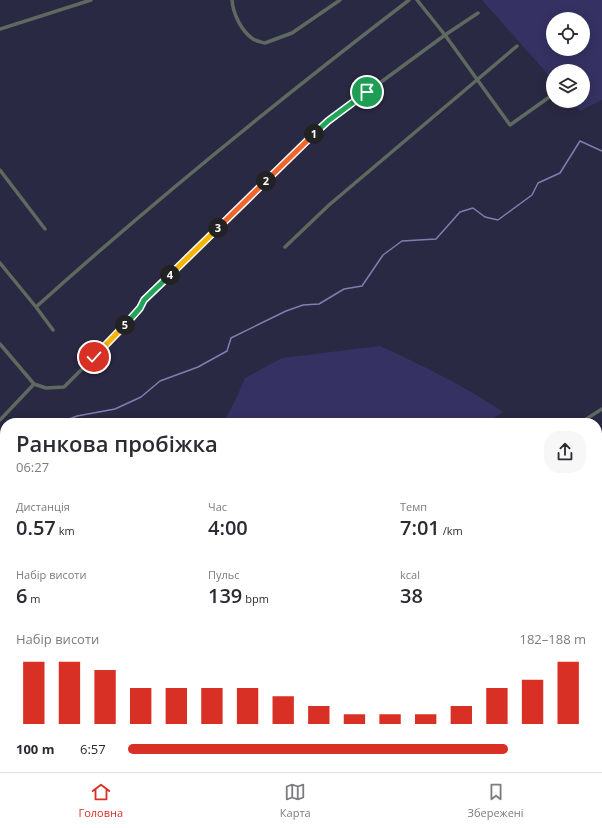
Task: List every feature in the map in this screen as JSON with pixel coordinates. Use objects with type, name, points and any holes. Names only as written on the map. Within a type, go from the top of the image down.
[{"type":"street","points":[[0,29],[92,0]]},
{"type":"street","points":[[232,0],[236,15],[242,26],[253,38],[265,43],[292,33],[340,0]]},
{"type":"street","points":[[36,307],[107,243],[231,140],[315,72],[409,0]]},
{"type":"street","points":[[417,0],[445,35],[510,125],[546,99]]},
{"type":"street","points":[[0,344],[34,384],[46,388],[64,388],[124,327],[140,308],[144,300],[328,121],[445,35],[478,13]]},
{"type":"street","points":[[285,247],[329,205],[476,79],[517,46]]},
{"type":"street","points":[[0,170],[45,229]]},
{"type":"street","points":[[0,263],[53,330]]},
{"type":"street","points":[[2,418],[34,384]]},
{"type":"street","points":[[588,418],[602,409]]},
{"type":"shaded area","points":[[482,0],[602,0],[602,100],[590,106],[590,64],[546,64],[546,72]]},
{"type":"shaded area","points":[[577,108],[586,108],[580,111]]},
{"type":"shaded area","points":[[380,346],[443,376],[474,393],[503,412],[494,418],[226,418],[245,378],[282,358]]},
{"type":"waterway","points":[[72,418],[115,409],[141,397],[160,381],[198,367],[227,351],[231,338],[286,311],[303,305],[319,304],[344,289],[362,286],[383,255],[402,241],[436,239],[460,212],[473,208],[485,217],[498,220],[532,195],[538,183],[560,173],[580,141],[602,151]]},
{"type":"route","points":[[94,357],[124,327],[140,308],[144,300],[303,144],[328,121],[367,92]]}]
